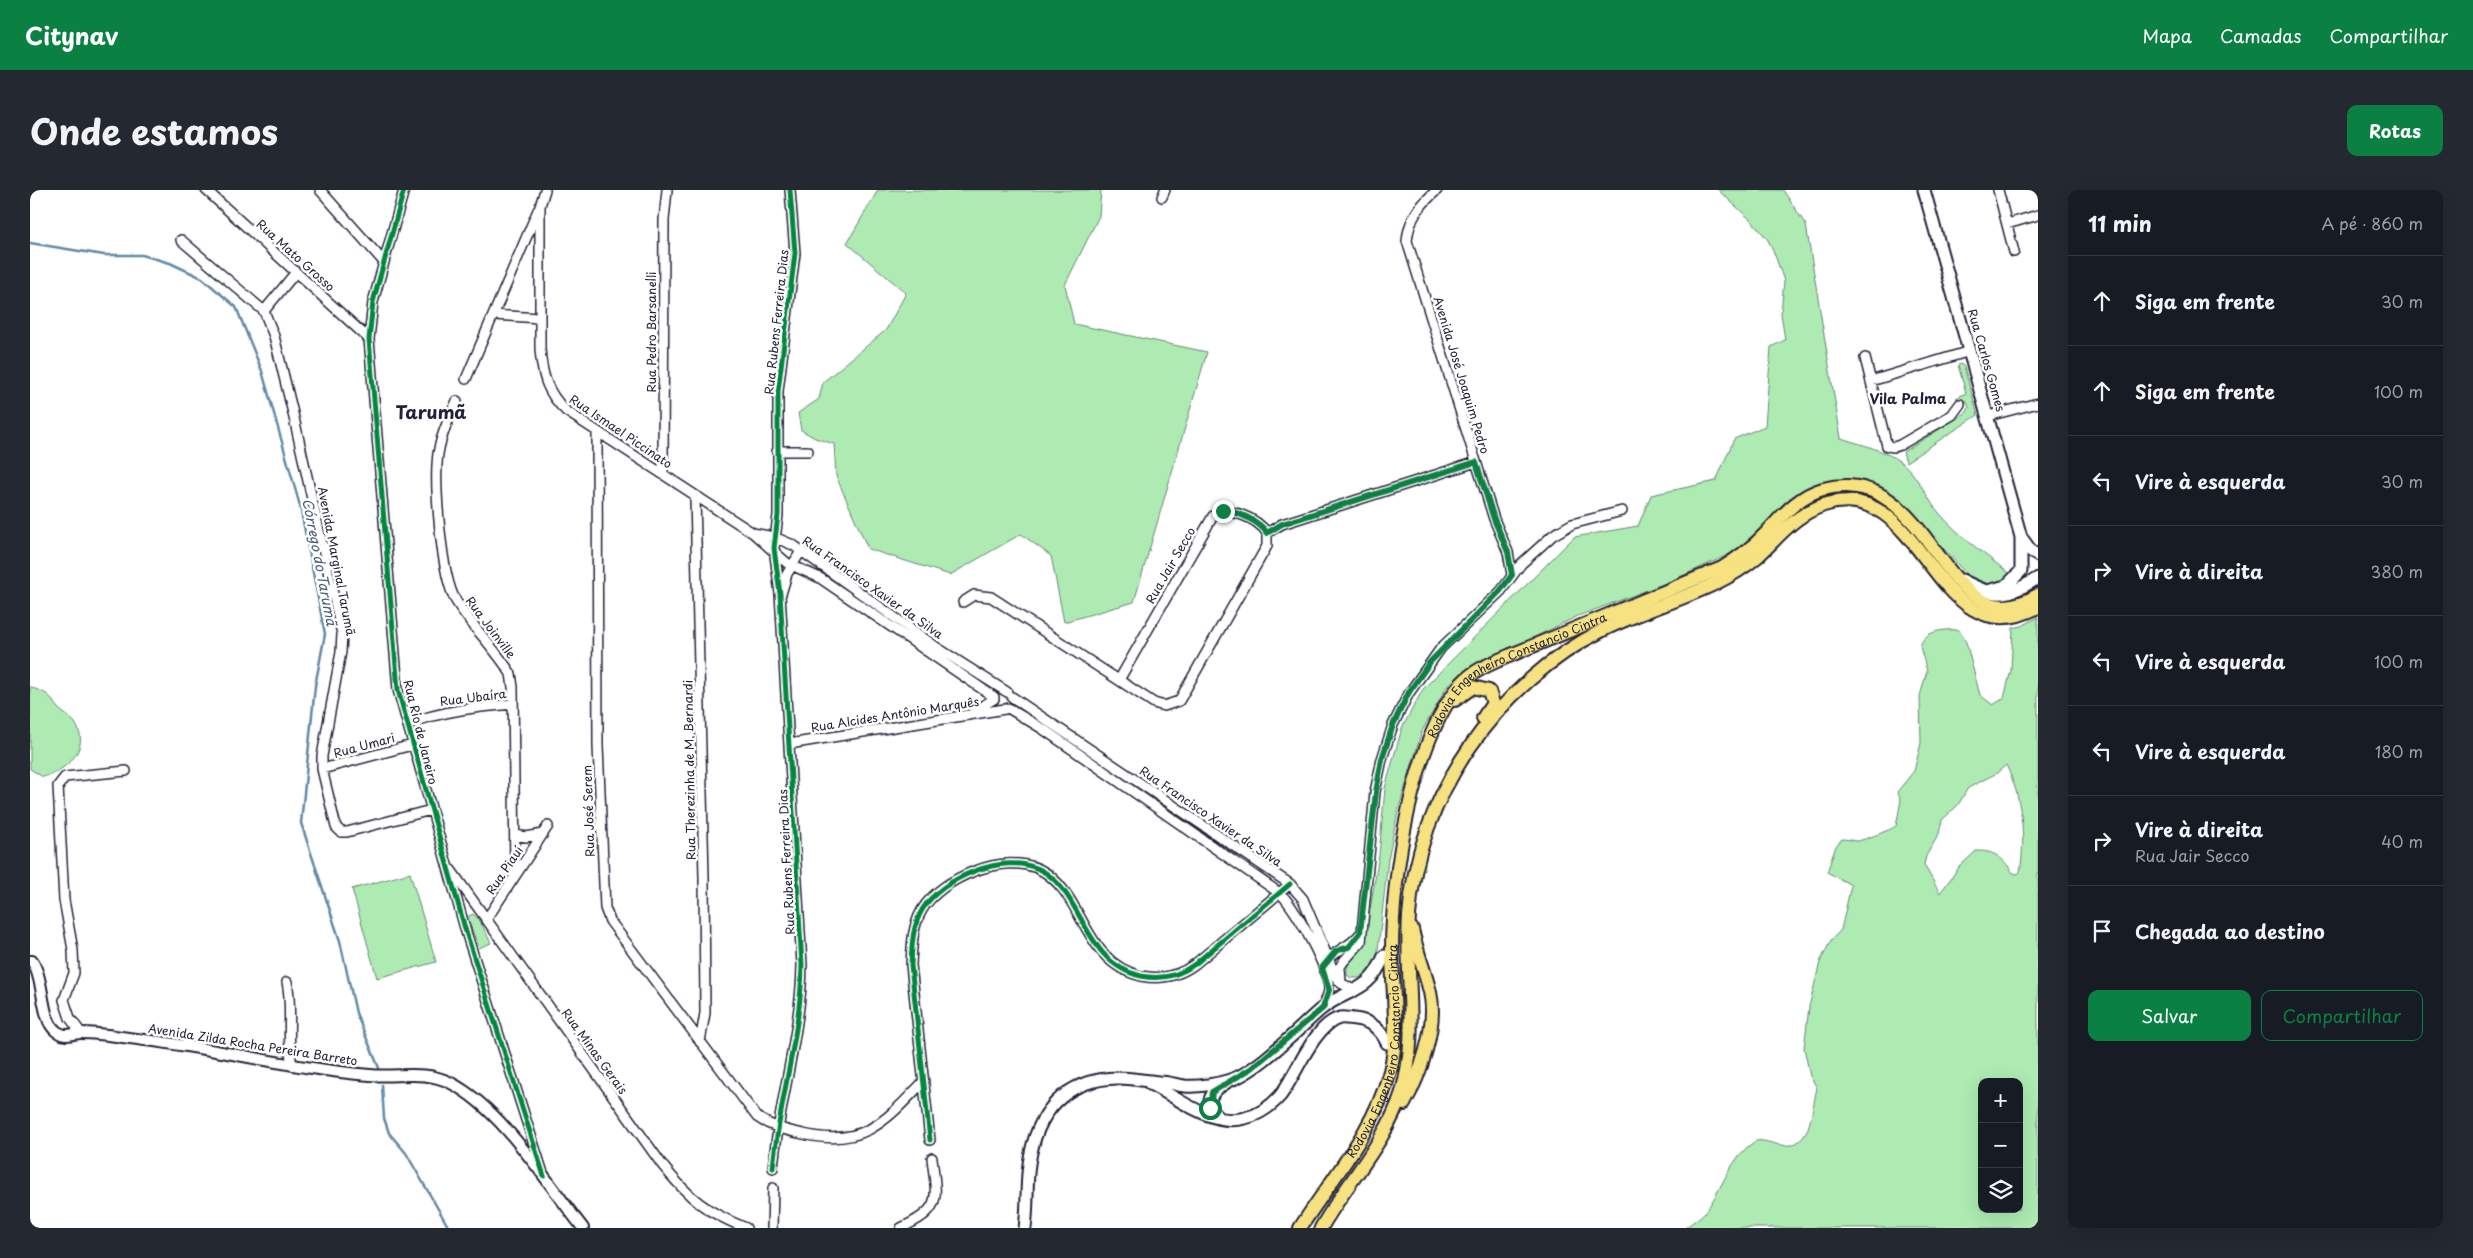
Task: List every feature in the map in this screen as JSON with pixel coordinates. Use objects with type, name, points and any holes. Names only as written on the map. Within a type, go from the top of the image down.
[{"type":"main road","name":"Rua Carlos Gomes","points":[[1924,190],[2021,537]]},
{"type":"main road","name":"Rodovia Engenheiro Constancio Cintra","points":[[1300,1228],[1372,1118],[1380,1104],[1391,1069],[1394,1031],[1393,915],[1402,841],[1419,773],[1432,732],[1439,716],[1463,682],[1488,665],[1511,654],[1722,568],[1750,548],[1784,512],[1807,496],[1823,489],[1842,487],[1864,490],[1884,496],[1909,516],[1953,576],[1973,596],[1983,602],[1999,606],[2011,606],[2038,595]]},
{"type":"main road","name":"Rodovia Engenheiro Constancio Cintra","points":[[1320,1228],[1376,1146],[1389,1123],[1404,1083],[1412,1032],[1407,949],[1409,912],[1422,846],[1440,799],[1472,743],[1513,695],[1557,657],[1604,629],[1732,575],[1759,555],[1792,522],[1811,510],[1828,504],[1859,504],[1888,516],[1915,544],[1950,592],[1976,612],[2000,618],[2023,614],[2038,607]]},
{"type":"main road","points":[[2021,537],[2031,551],[2038,556]]},
{"type":"main road","points":[[1987,591],[2006,586],[2021,571],[2021,537]]},
{"type":"main road","points":[[1953,576],[1987,591],[2006,593],[2016,591],[2038,578]]},
{"type":"main road","points":[[1315,1205],[1334,1169],[1372,1108],[1381,1082],[1387,1043],[1384,956],[1390,877],[1430,755],[1454,702],[1461,694],[1473,687],[1485,688],[1492,695],[1493,703],[1449,767],[1420,832],[1406,889],[1409,912],[1431,995],[1432,1008],[1420,1068],[1402,1106],[1389,1123]]},
{"type":"main road","points":[[1218,1117],[1210,1108],[1212,1092],[1252,1068],[1323,1008],[1355,992],[1370,980],[1379,968],[1384,956]]},
{"type":"main road","points":[[1146,1082],[1203,1113],[1218,1117],[1243,1119],[1257,1115],[1280,1096],[1325,1027],[1333,1021],[1342,1018],[1371,1023],[1382,1033],[1387,1043]]},
{"type":"main road","points":[[1313,1228],[1381,1126],[1396,1090],[1412,1032]]},
{"type":"main road","points":[[1025,1228],[1031,1151],[1038,1128],[1049,1109],[1057,1100],[1071,1090],[1090,1081],[1120,1078],[1185,1086],[1230,1080]]},
{"type":"street","name":"Rua Mato Grosso","points":[[206,190],[369,339]]},
{"type":"street","points":[[320,190],[383,261]]},
{"type":"street","name":"Rua Rio de Janeiro","points":[[404,190],[372,302],[369,339],[398,690],[466,932],[544,1176]]},
{"type":"street","name":"Rua Ismael Piccinato","points":[[545,190],[540,206],[539,318],[542,372],[547,387],[555,400],[566,411],[597,432],[753,533],[774,553]]},
{"type":"street","name":"Rua Pedro Barsanelli","points":[[663,474],[664,220],[666,190]]},
{"type":"street","name":"Rua Rubens Ferreira Dias","points":[[773,1168],[776,1128],[797,1029],[801,995],[780,594],[774,553],[774,538],[778,516],[777,452],[781,359],[795,253],[790,190]]},
{"type":"street","name":"Avenida José Joaquim Pedro","points":[[1437,190],[1417,210],[1411,222],[1407,241],[1494,519],[1508,552],[1512,575]]},
{"type":"street","points":[[1998,190],[2014,252]]},
{"type":"street","points":[[466,379],[540,206]]},
{"type":"street","points":[[2007,224],[2038,215]]},
{"type":"street","name":"Avenida Marginal Tarumã","points":[[182,240],[264,311],[274,336],[342,634],[340,660],[322,756],[322,769],[336,827],[341,832],[347,832],[431,810]]},
{"type":"street","points":[[264,311],[296,272]]},
{"type":"street","points":[[494,315],[539,318]]},
{"type":"street","points":[[1871,380],[1970,351]]},
{"type":"street","points":[[1865,358],[1885,443],[1890,447],[1900,445],[1952,415],[1960,404]]},
{"type":"street","name":"Rua Joinville","points":[[457,400],[444,429],[438,455],[437,472],[443,558],[448,584],[455,600],[511,674],[516,874]]},
{"type":"street","points":[[1988,416],[2038,403]]},
{"type":"street","name":"Rua José Serem","points":[[597,432],[598,746],[605,908],[610,921],[757,1117],[776,1128]]},
{"type":"street","points":[[777,452],[808,451]]},
{"type":"street","points":[[963,602],[974,596],[991,597],[1159,705],[1169,706],[1179,701],[1267,546],[1267,533],[1282,524],[1476,462]]},
{"type":"street","name":"Rua Therezinha de M. Bernardi","points":[[695,497],[704,887],[705,1013],[700,1042]]},
{"type":"street","name":"Rua Jair Secco","points":[[1119,680],[1213,516],[1223,511],[1234,512],[1262,527],[1267,533]]},
{"type":"street","points":[[1341,983],[1340,967],[1359,946],[1376,792],[1382,759],[1393,725],[1409,692],[1430,662],[1500,591],[1512,575],[1553,535],[1565,527],[1622,511]]},
{"type":"street","name":"Rua Rubens Ferreira Dias","points":[[778,516],[784,541]]},
{"type":"street","name":"Rua Ismael Piccinato","points":[[753,533],[774,538]]},
{"type":"street","name":"Rua Francisco Xavier da Silva","points":[[774,538],[784,541],[801,551],[913,631],[1010,694],[1290,884],[1304,900],[1328,959],[1341,983],[1355,992]]},
{"type":"street","points":[[780,594],[785,580],[801,551]]},
{"type":"street","name":"Rua Francisco Xavier da Silva","points":[[774,553],[820,578],[994,698]]},
{"type":"street","points":[[978,687],[984,678]]},
{"type":"street","points":[[969,714],[994,698],[1001,691],[1010,694],[1012,703],[1006,709],[998,707],[994,698]]},
{"type":"street","name":"Rua Ubaíra","points":[[407,724],[433,714],[513,704]]},
{"type":"street","name":"Rua Francisco Xavier da Silva","points":[[1006,709],[1043,729],[1281,894],[1294,908],[1304,924],[1322,968],[1329,990],[1323,1008]]},
{"type":"street","name":"Rua Alcides Antônio Marquês","points":[[789,744],[1006,709]]},
{"type":"street","name":"Rua Umari","points":[[322,769],[412,745]]},
{"type":"street","points":[[81,1033],[70,1018],[64,1000],[74,973],[73,950],[64,900],[58,786],[65,777],[126,771]]},
{"type":"street","name":"Rua Piauí","points":[[486,920],[545,830],[526,838],[516,835]]},
{"type":"street","name":"Rua Minas Gerais","points":[[447,864],[663,1166],[686,1194],[722,1219],[746,1228]]},
{"type":"street","points":[[930,1140],[911,965],[915,926],[922,910],[932,897],[955,881],[980,869],[998,864],[1024,864],[1039,869],[1054,879],[1100,951],[1131,973],[1162,978],[1185,971],[1195,964],[1281,894],[1290,884]]},
{"type":"street","points":[[1322,968],[1336,951],[1349,947],[1360,933]]},
{"type":"street","points":[[1321,942],[1336,951]]},
{"type":"street","name":"Avenida Zilda Rocha Pereira Barreto","points":[[31,960],[38,970],[46,1008],[53,1028],[65,1035],[81,1033],[206,1049],[292,1065],[372,1076],[425,1074],[450,1083],[492,1114],[544,1176],[583,1228]]},
{"type":"street","points":[[286,982],[289,999],[289,1051],[292,1065]]},
{"type":"street","points":[[776,1128],[825,1139],[851,1138],[884,1119],[924,1081]]},
{"type":"street","points":[[901,1228],[924,1218],[931,1209],[936,1190],[932,1158]]},
{"type":"street","points":[[772,1228],[773,1188]]},
{"type":"green space","points":[[878,190],[1101,190],[1099,216],[1065,285],[1074,324],[1207,352],[1134,602],[1064,622],[1051,556],[1021,534],[950,575],[868,549],[836,476],[834,444],[815,438],[801,430],[798,413],[819,399],[823,382],[886,330],[906,293],[847,243]]},
{"type":"green space","points":[[1718,190],[1783,190],[1806,225],[1841,438],[1880,451],[1898,460],[1916,478],[1936,509],[1948,522],[1974,546],[2010,574],[2002,581],[1994,584],[1974,583],[1899,498],[1860,484],[1836,483],[1810,486],[1793,497],[1751,540],[1732,553],[1669,582],[1578,616],[1468,669],[1448,685],[1422,731],[1398,811],[1388,860],[1377,959],[1367,973],[1359,978],[1351,978],[1347,975],[1348,965],[1365,939],[1379,855],[1385,788],[1402,728],[1423,689],[1574,537],[1638,526],[1651,495],[1716,481],[1734,439],[1765,426],[1771,347],[1785,340],[1781,313],[1784,281],[1768,240],[1752,221]]},
{"type":"green space","points":[[1961,364],[1964,367],[1978,415],[1906,462],[1903,452],[1967,412],[1969,407],[1966,401],[1956,398],[1966,393],[1958,365]]},
{"type":"green space","points":[[2038,617],[2038,1228],[1685,1228],[1706,1211],[1733,1164],[1746,1148],[1759,1141],[1778,1145],[1793,1144],[1800,1141],[1808,1129],[1817,1088],[1810,1076],[1804,1048],[1809,1007],[1820,962],[1831,940],[1841,930],[1851,885],[1827,872],[1836,846],[1842,839],[1858,841],[1896,826],[1901,800],[1897,792],[1914,771],[1921,743],[1920,696],[1927,671],[1920,647],[1922,641],[1935,632],[1959,630],[1966,642],[1980,695],[1993,705],[2004,698],[2011,670],[2013,628],[2022,626]],"holes":[[[2006,765],[2016,790],[2021,817],[2023,845],[2020,872],[2017,874],[2013,873],[1994,854],[1976,851],[1960,866],[1940,893],[1924,865],[1926,856],[1939,834],[1942,820],[1958,805],[1968,788],[1997,773]]]},
{"type":"green space","points":[[30,686],[49,696],[56,706],[75,723],[79,732],[80,741],[74,757],[60,770],[43,777],[30,769]]},
{"type":"green space","points":[[410,873],[436,962],[377,978],[352,889]]},
{"type":"green space","points":[[473,914],[480,921],[491,943],[479,948],[467,917]]},
{"type":"waterway","name":"Córrego do Tarumã","points":[[30,243],[104,255],[142,255],[170,263],[202,278],[236,307],[262,371],[300,506],[325,634],[315,686],[301,823],[340,941],[356,1013],[379,1068]]},
{"type":"waterway","name":"Córrego do Tarumã","points":[[382,1085],[384,1118],[389,1133],[406,1153],[449,1228]]},
{"type":"cycle path","points":[[404,190],[373,302],[369,339],[398,690],[466,932],[544,1176]]},
{"type":"cycle path","points":[[773,1168],[798,1016],[802,965],[780,594],[774,548],[778,515],[778,391],[795,253],[790,190]]},
{"type":"cycle path","points":[[930,1140],[911,958],[913,937],[919,916],[931,898],[943,888],[958,878],[992,866],[1025,865],[1039,869],[1054,880],[1066,893],[1094,942],[1106,957],[1121,968],[1141,976],[1163,977],[1183,972],[1195,964],[1290,884]]},
{"type":"district","name":"Vila Palma","points":[[1908,398]]},
{"type":"district","name":"Tarumã","points":[[431,411]]},
{"type":"route","points":[[1210,1108],[1209,1103],[1212,1092],[1252,1068],[1323,1008],[1329,990],[1322,968],[1336,951],[1344,950],[1353,944],[1360,933],[1378,775],[1393,725],[1409,692],[1430,662],[1500,591],[1512,575],[1508,552],[1494,519],[1476,462],[1282,524],[1267,533],[1262,527],[1234,512],[1223,511]]}]
